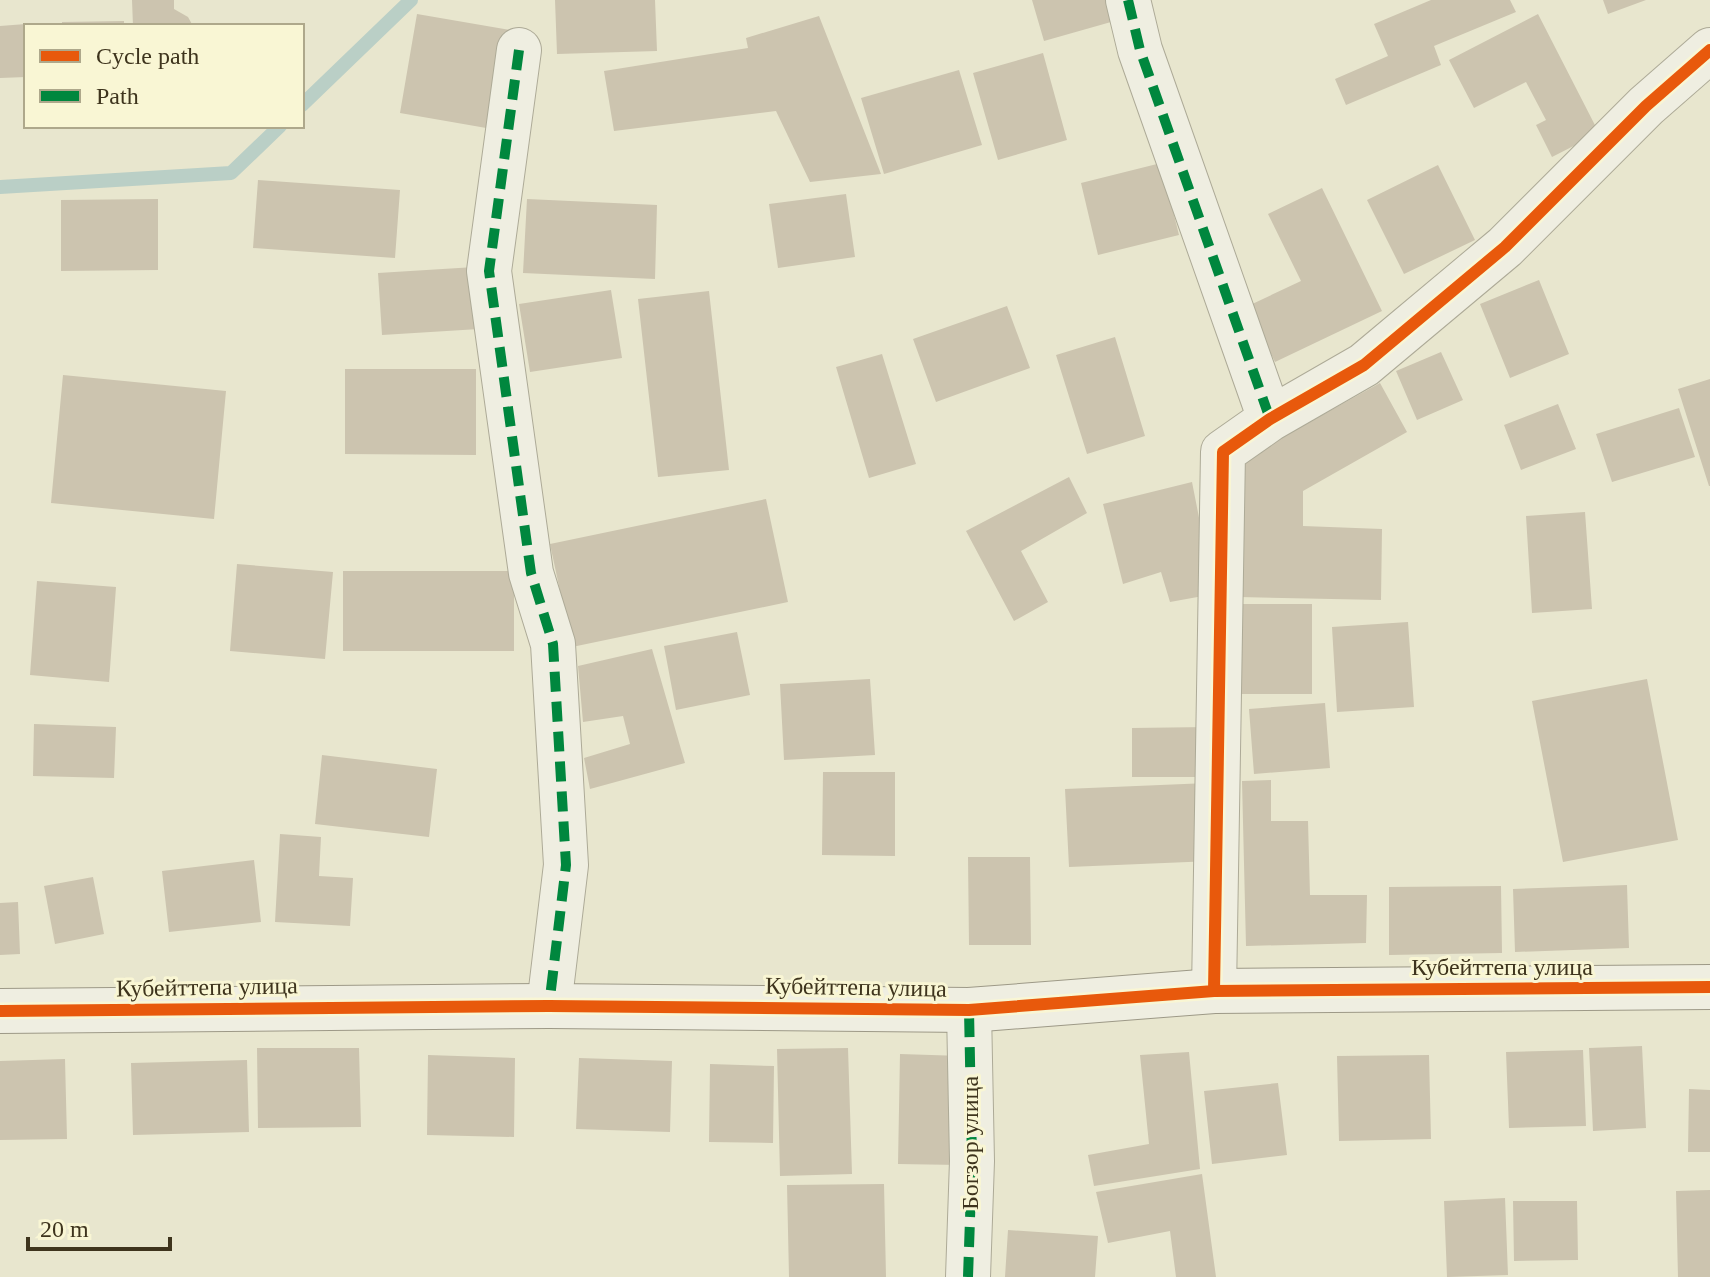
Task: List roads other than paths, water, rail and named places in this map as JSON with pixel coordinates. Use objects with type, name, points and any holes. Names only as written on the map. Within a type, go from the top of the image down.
[{"type":"street","points":[[1128,0],[1140,50],[1270,419]]},
{"type":"street","points":[[519,50],[489,271],[531,573],[553,644],[566,865],[549,1006]]},
{"type":"street","points":[[1214,991],[1223,452],[1270,419],[1376,356],[1505,247],[1646,106],[1710,50]]},
{"type":"street","name":"Кубейттепа улица","points":[[0,1011],[549,1006],[969,1010],[1214,991],[1710,987]]},
{"type":"street","name":"Богзор улица","points":[[968,1277],[972,1161],[969,1010]]},
{"type":"waterway","points":[[304,103],[411,0]]},
{"type":"waterway","points":[[0,187],[231,173],[278,128]]}]
